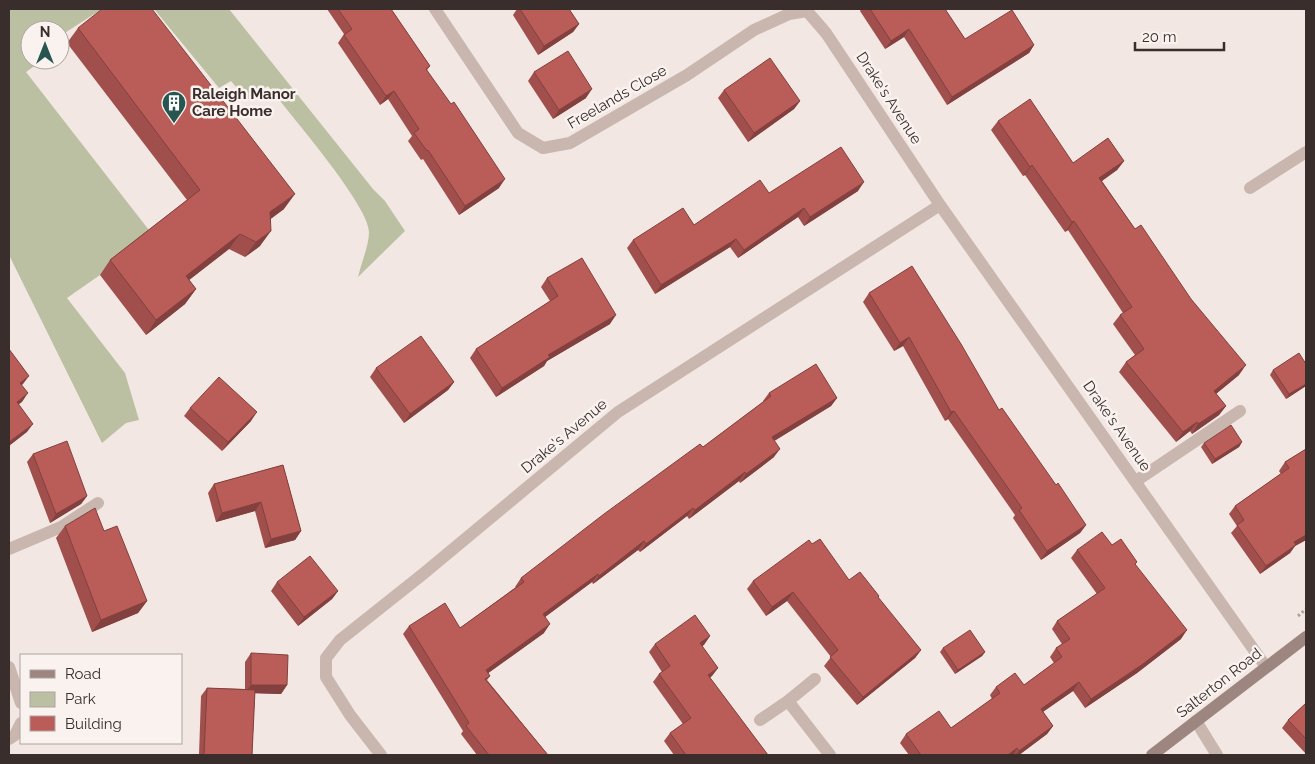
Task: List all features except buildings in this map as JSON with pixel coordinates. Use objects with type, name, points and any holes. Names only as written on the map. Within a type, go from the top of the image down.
[{"type":"main road","name":"Salterton Road","points":[[1152,755],[1306,636]]},
{"type":"street","name":"Freelands Close","points":[[435,9],[518,133],[543,148],[570,143],[687,75],[754,30],[789,14],[808,10]]},
{"type":"street","name":"Drake's Avenue","points":[[808,10],[826,33],[940,205],[1266,667]]},
{"type":"street","points":[[1250,188],[1306,152]]},
{"type":"street","name":"Drake's Avenue","points":[[381,755],[350,715],[326,677],[326,658],[340,640],[423,574],[618,412],[940,205]]},
{"type":"street","points":[[1136,481],[1240,411]]},
{"type":"street","points":[[9,549],[61,527],[98,503]]},
{"type":"street","points":[[9,667],[20,699]]},
{"type":"street","points":[[760,720],[788,701],[815,679]]},
{"type":"street","points":[[788,701],[830,755]]},
{"type":"street","points":[[1196,721],[1217,755]]},
{"type":"street","points":[[9,739],[15,735],[20,725]]},
{"type":"green space","points":[[9,9],[102,9],[70,30],[70,20],[20,20],[20,70],[29,70],[26,72],[152,234],[67,298],[125,373],[139,420],[126,423],[102,443],[9,255]]},
{"type":"green space","points":[[154,9],[229,9],[373,189],[385,201],[405,231],[358,277],[369,232],[356,201],[326,159],[268,86],[247,100],[231,81],[219,88]]},
{"type":"place","name":"Raleigh Manor Care Home","points":[[174,124]]}]
